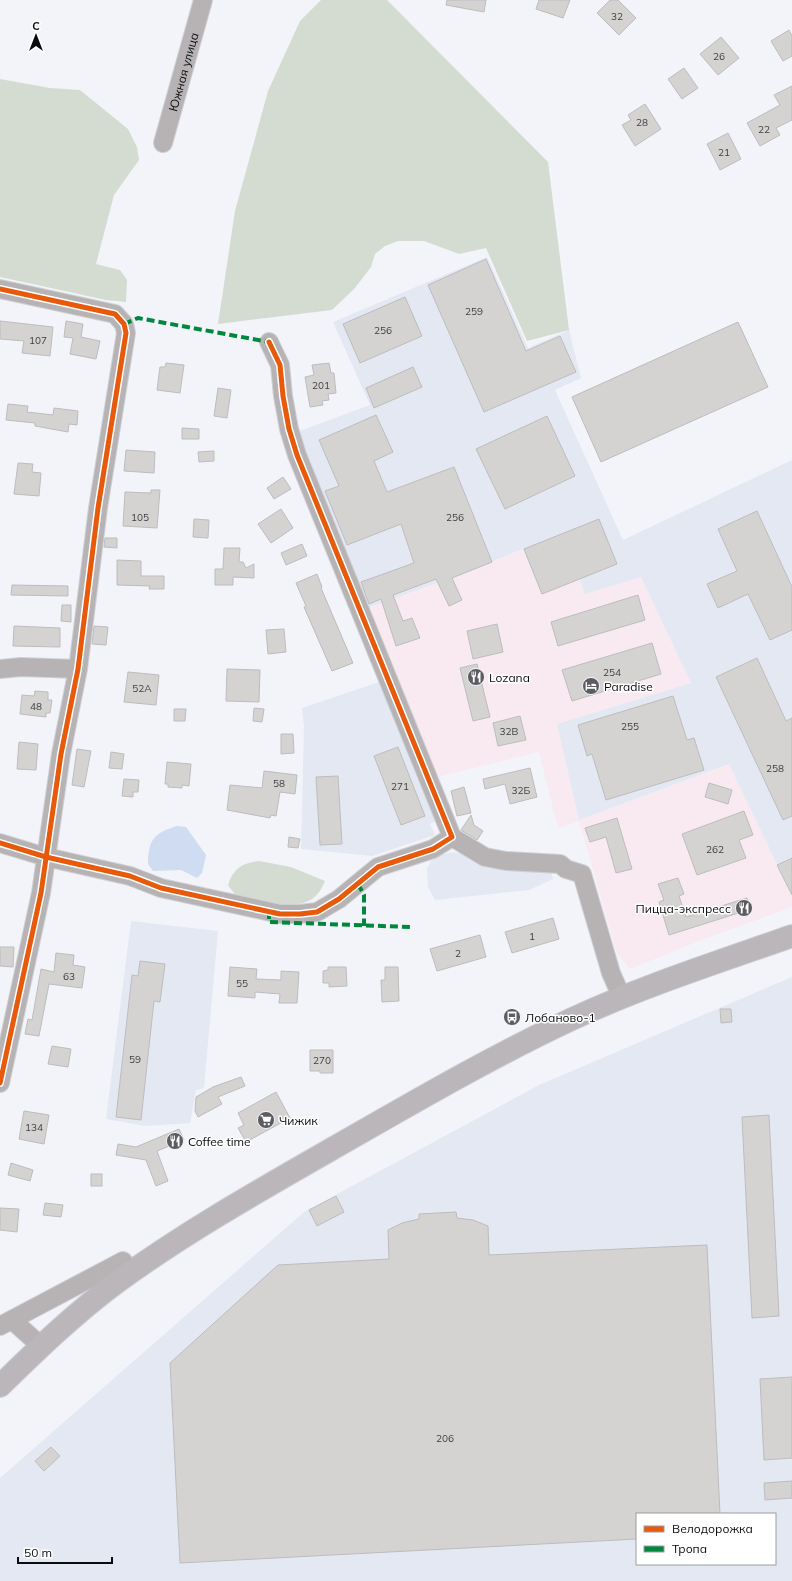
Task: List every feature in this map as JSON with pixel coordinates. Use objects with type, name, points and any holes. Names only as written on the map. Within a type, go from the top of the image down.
[{"type":"main road","points":[[0,1367],[172,1244],[235,1204],[456,1077],[574,1018],[619,992],[691,958],[792,923]]},
{"type":"main road","points":[[0,1386],[37,1342],[96,1282],[155,1238],[227,1194],[450,1066],[527,1026],[619,992],[695,970],[792,936]]},
{"type":"street","name":"Южная улица","points":[[163,143],[203,0]]},
{"type":"street","points":[[0,289],[115,314],[124,324],[126,333],[100,501],[78,669],[61,754],[46,857],[31,943],[0,1083]]},
{"type":"street","points":[[269,342],[280,365],[283,396],[289,429],[297,455],[452,837],[485,857],[506,861],[560,864],[582,874],[619,992]]},
{"type":"street","points":[[0,669],[21,667],[78,669]]},
{"type":"street","points":[[0,843],[46,857],[130,876],[161,888],[280,914],[300,914],[317,912],[339,899],[378,867],[433,849],[452,837]]},
{"type":"street","points":[[6,1323],[123,1261]]},
{"type":"street","points":[[6,1323],[37,1342]]},
{"type":"shaded area","points":[[321,0],[387,0],[548,162],[569,330],[527,341],[486,248],[459,254],[424,241],[398,241],[385,246],[375,254],[371,267],[355,288],[332,310],[218,324],[235,211],[268,91],[300,21]]},
{"type":"shaded area","points":[[0,79],[50,88],[80,90],[128,129],[137,147],[139,160],[114,195],[96,264],[120,270],[127,280],[126,302],[106,300],[0,277]]},
{"type":"shaded area","points":[[487,257],[528,348],[569,330],[581,378],[555,390],[623,540],[792,460],[792,857],[777,864],[729,764],[579,820],[557,724],[691,683],[641,577],[585,594],[579,579],[542,594],[523,549],[459,575],[367,608],[297,432],[370,405],[333,322]]},
{"type":"shaded area","points":[[524,549],[579,579],[585,594],[641,577],[691,683],[557,724],[579,820],[730,764],[777,864],[792,857],[792,907],[704,939],[630,969],[617,954],[579,821],[558,828],[539,752],[437,777],[367,608],[459,575]]},
{"type":"shaded area","points":[[379,682],[436,821],[430,824],[435,835],[372,856],[301,849],[304,726],[302,708]]},
{"type":"shaded area","points":[[452,852],[550,867],[553,879],[529,890],[435,900],[428,887],[427,869],[431,861],[438,856]]},
{"type":"shaded area","points":[[259,861],[291,867],[325,881],[320,891],[312,899],[296,904],[263,904],[236,895],[228,885],[232,875],[243,865]]},
{"type":"shaded area","points":[[131,921],[218,931],[204,1088],[196,1090],[190,1123],[145,1126],[106,1119]]},
{"type":"shaded area","points":[[792,977],[792,1581],[0,1581],[0,1478],[304,1212],[539,1085]]},
{"type":"water","points":[[177,826],[186,827],[206,855],[202,873],[197,878],[181,870],[153,871],[148,864],[149,849],[154,839],[163,832]]},
{"type":"building","points":[[447,0],[486,0],[484,12],[446,5]]},
{"type":"building","points":[[539,0],[570,0],[563,18],[536,9]]},
{"type":"building","points":[[610,0],[618,0],[636,18],[619,35],[597,13]]},
{"type":"building","points":[[789,30],[792,36],[792,56],[783,61],[771,41]]},
{"type":"building","points":[[721,37],[739,58],[718,75],[700,54]]},
{"type":"building","points":[[684,68],[698,88],[682,99],[668,79]]},
{"type":"building","points":[[792,86],[792,120],[776,128],[780,135],[760,146],[747,123],[780,105],[774,95]]},
{"type":"building","points":[[645,104],[661,129],[635,146],[622,125],[631,120],[628,115]]},
{"type":"building","points":[[728,133],[741,159],[720,170],[707,144]]},
{"type":"building","points":[[486,259],[526,351],[560,336],[576,372],[484,412],[428,285]]},
{"type":"building","points":[[405,297],[422,336],[360,363],[343,324]]},
{"type":"building","points":[[0,321],[53,327],[50,356],[22,353],[24,341],[0,339]]},
{"type":"building","points":[[66,321],[83,324],[81,337],[100,341],[96,359],[70,354],[73,338],[64,337]]},
{"type":"building","points":[[738,322],[768,387],[601,462],[572,397]]},
{"type":"building","points":[[166,363],[184,365],[180,393],[157,390],[160,367],[165,367]]},
{"type":"building","points":[[329,363],[331,373],[334,373],[336,393],[328,394],[329,400],[322,401],[323,405],[310,407],[305,377],[314,375],[312,365]]},
{"type":"building","points":[[413,367],[422,387],[374,408],[366,388]]},
{"type":"building","points":[[218,388],[231,390],[227,418],[214,416]]},
{"type":"building","points":[[8,404],[28,406],[27,412],[53,415],[54,408],[78,411],[77,425],[69,424],[68,432],[35,426],[35,423],[6,420]]},
{"type":"building","points":[[376,415],[393,452],[374,461],[387,492],[454,467],[492,562],[452,578],[462,600],[449,606],[436,579],[393,595],[403,621],[412,618],[420,638],[396,646],[381,599],[369,604],[361,582],[414,563],[401,524],[347,545],[325,491],[339,486],[319,440]]},
{"type":"building","points":[[547,416],[575,476],[505,509],[476,449]]},
{"type":"building","points":[[182,428],[199,429],[199,439],[182,439]]},
{"type":"building","points":[[126,450],[155,452],[154,473],[124,471]]},
{"type":"building","points":[[214,451],[214,461],[199,462],[198,452]]},
{"type":"building","points":[[18,463],[33,464],[32,472],[41,473],[39,496],[14,494]]},
{"type":"building","points":[[283,477],[291,489],[274,499],[267,488]]},
{"type":"building","points":[[151,490],[160,490],[157,528],[123,526],[125,492],[151,493]]},
{"type":"building","points":[[281,509],[293,528],[271,543],[258,524]]},
{"type":"building","points":[[757,511],[792,587],[792,630],[770,640],[748,594],[718,608],[707,584],[737,571],[718,529]]},
{"type":"building","points":[[194,519],[209,520],[208,538],[193,537]]},
{"type":"building","points":[[599,519],[617,564],[542,594],[524,549]]},
{"type":"building","points":[[105,538],[117,538],[117,548],[104,547]]},
{"type":"building","points":[[302,544],[307,556],[286,565],[281,553]]},
{"type":"building","points":[[224,548],[240,548],[239,562],[243,562],[246,568],[254,564],[254,578],[233,577],[233,585],[215,585],[215,569],[223,569]]},
{"type":"building","points":[[117,560],[141,561],[141,576],[164,576],[164,589],[149,589],[150,586],[117,585]]},
{"type":"building","points":[[317,574],[322,587],[321,588],[353,663],[332,671],[304,607],[306,606],[296,583]]},
{"type":"building","points":[[12,585],[68,586],[68,596],[11,595]]},
{"type":"building","points":[[638,595],[645,620],[558,646],[551,622]]},
{"type":"building","points":[[62,605],[71,605],[71,622],[61,621]]},
{"type":"building","points":[[497,624],[503,652],[473,659],[467,631]]},
{"type":"building","points":[[14,626],[60,628],[60,647],[13,646]]},
{"type":"building","points":[[94,626],[108,627],[106,645],[92,644]]},
{"type":"building","points":[[284,629],[286,652],[268,654],[266,630]]},
{"type":"building","points":[[652,643],[661,674],[572,701],[562,670]]},
{"type":"building","points":[[757,658],[786,721],[792,718],[792,816],[783,820],[716,677]]},
{"type":"building","points":[[477,664],[490,717],[473,721],[460,668]]},
{"type":"building","points":[[227,669],[260,670],[259,702],[226,701]]},
{"type":"building","points":[[128,672],[159,675],[156,705],[124,702]]},
{"type":"building","points":[[35,691],[48,692],[48,700],[52,700],[50,713],[46,713],[46,717],[20,714],[22,695],[34,696]]},
{"type":"building","points":[[673,696],[687,740],[694,738],[704,770],[606,800],[592,754],[587,756],[578,725]]},
{"type":"building","points":[[254,708],[264,709],[262,722],[253,721]]},
{"type":"building","points":[[174,709],[186,709],[185,721],[174,721]]},
{"type":"building","points":[[520,716],[526,740],[498,746],[493,723]]},
{"type":"building","points":[[281,734],[293,734],[294,753],[281,754]]},
{"type":"building","points":[[19,742],[38,744],[36,770],[17,769]]},
{"type":"building","points":[[398,747],[425,816],[401,825],[374,756]]},
{"type":"building","points":[[77,749],[91,751],[84,787],[72,785]]},
{"type":"building","points":[[111,752],[124,754],[122,769],[109,768]]},
{"type":"building","points":[[167,762],[191,764],[189,786],[182,785],[182,788],[168,787],[168,784],[165,784]]},
{"type":"building","points":[[530,768],[537,797],[510,804],[505,784],[485,789],[483,779]]},
{"type":"building","points":[[264,771],[297,775],[295,794],[280,792],[276,816],[271,815],[270,818],[227,810],[230,785],[262,788]]},
{"type":"building","points":[[338,776],[342,844],[320,845],[316,777]]},
{"type":"building","points":[[124,779],[139,780],[138,792],[133,792],[133,797],[122,796]]},
{"type":"building","points":[[709,783],[732,790],[728,804],[705,797]]},
{"type":"building","points":[[464,787],[471,813],[457,816],[451,791]]},
{"type":"building","points":[[744,811],[753,835],[739,840],[746,858],[697,875],[682,834]]},
{"type":"building","points":[[471,815],[474,825],[483,831],[477,840],[461,830]]},
{"type":"building","points":[[617,818],[632,869],[616,873],[606,837],[590,842],[585,828]]},
{"type":"building","points":[[289,837],[300,839],[298,848],[288,847]]},
{"type":"building","points":[[792,858],[792,895],[777,865]]},
{"type":"building","points":[[678,878],[684,894],[679,896],[686,917],[747,898],[751,909],[669,935],[659,902],[664,900],[658,884]]},
{"type":"building","points":[[553,918],[559,939],[512,953],[505,932]]},
{"type":"building","points":[[480,935],[486,957],[437,971],[430,949]]},
{"type":"building","points":[[0,947],[14,947],[13,967],[0,966]]},
{"type":"building","points":[[56,953],[74,955],[73,965],[85,967],[82,988],[49,984],[39,1036],[25,1034],[28,1019],[32,1020],[41,969],[54,972]]},
{"type":"building","points":[[140,961],[165,964],[160,1002],[154,1001],[141,1120],[116,1117],[132,975],[138,976]]},
{"type":"building","points":[[230,967],[257,969],[256,979],[281,980],[281,971],[299,972],[297,1003],[279,1003],[280,994],[255,992],[255,998],[228,996]]},
{"type":"building","points":[[328,967],[346,967],[347,986],[329,987],[329,983],[323,983],[323,971],[328,970]]},
{"type":"building","points":[[385,967],[398,967],[399,1001],[382,1002],[381,980],[385,980]]},
{"type":"building","points":[[720,1009],[731,1009],[732,1022],[721,1023]]},
{"type":"building","points":[[52,1046],[71,1049],[68,1067],[48,1064]]},
{"type":"building","points":[[310,1050],[333,1050],[333,1073],[310,1071]]},
{"type":"building","points":[[241,1077],[245,1086],[218,1097],[222,1104],[198,1117],[195,1111],[196,1097],[213,1087]]},
{"type":"building","points":[[276,1092],[290,1118],[246,1142],[238,1128],[244,1125],[238,1113]]},
{"type":"building","points":[[24,1111],[49,1115],[44,1144],[19,1139]]},
{"type":"building","points":[[769,1115],[779,1316],[752,1318],[742,1117]]},
{"type":"building","points":[[179,1129],[184,1140],[157,1151],[168,1181],[156,1186],[146,1160],[116,1155],[118,1144],[136,1147]]},
{"type":"building","points":[[11,1163],[33,1170],[30,1181],[8,1175]]},
{"type":"building","points":[[91,1174],[102,1174],[102,1186],[91,1186]]},
{"type":"building","points":[[336,1196],[344,1212],[317,1226],[309,1210]]},
{"type":"building","points":[[45,1203],[63,1205],[61,1217],[43,1215]]},
{"type":"building","points":[[0,1208],[19,1209],[17,1232],[0,1230]]},
{"type":"building","points":[[456,1212],[457,1218],[473,1220],[488,1226],[489,1255],[707,1245],[720,1513],[636,1513],[636,1539],[180,1563],[170,1363],[278,1265],[389,1259],[388,1230],[402,1223],[419,1219],[419,1214]]},
{"type":"building","points":[[792,1377],[792,1458],[764,1460],[760,1379]]},
{"type":"building","points":[[51,1447],[60,1456],[44,1471],[35,1461]]},
{"type":"building","points":[[792,1481],[792,1498],[765,1500],[764,1483]]},
{"type":"marked path","points":[[124,324],[138,318],[269,342]]},
{"type":"marked path","points":[[358,884],[364,895],[364,926]]},
{"type":"marked path","points":[[269,911],[269,922],[410,927]]},
{"type":"cycle path","points":[[0,289],[115,314],[124,324],[126,333],[98,508],[78,669],[61,754],[41,893],[0,1083]]},
{"type":"cycle path","points":[[0,843],[46,857],[130,876],[161,888],[280,914],[300,914],[317,912],[339,899],[378,867],[433,849],[452,837],[297,455],[289,429],[283,396],[280,365],[269,342]]},
{"type":"place","name":"Lozana","points":[[476,677]]},
{"type":"place","name":"Paradise","points":[[591,686]]},
{"type":"place","name":"Пицца-экспресс","points":[[744,908]]},
{"type":"place","name":"Лобаново-1","points":[[512,1017]]},
{"type":"place","name":"Чижик","points":[[266,1120]]},
{"type":"place","name":"Coffee time","points":[[175,1141]]}]
